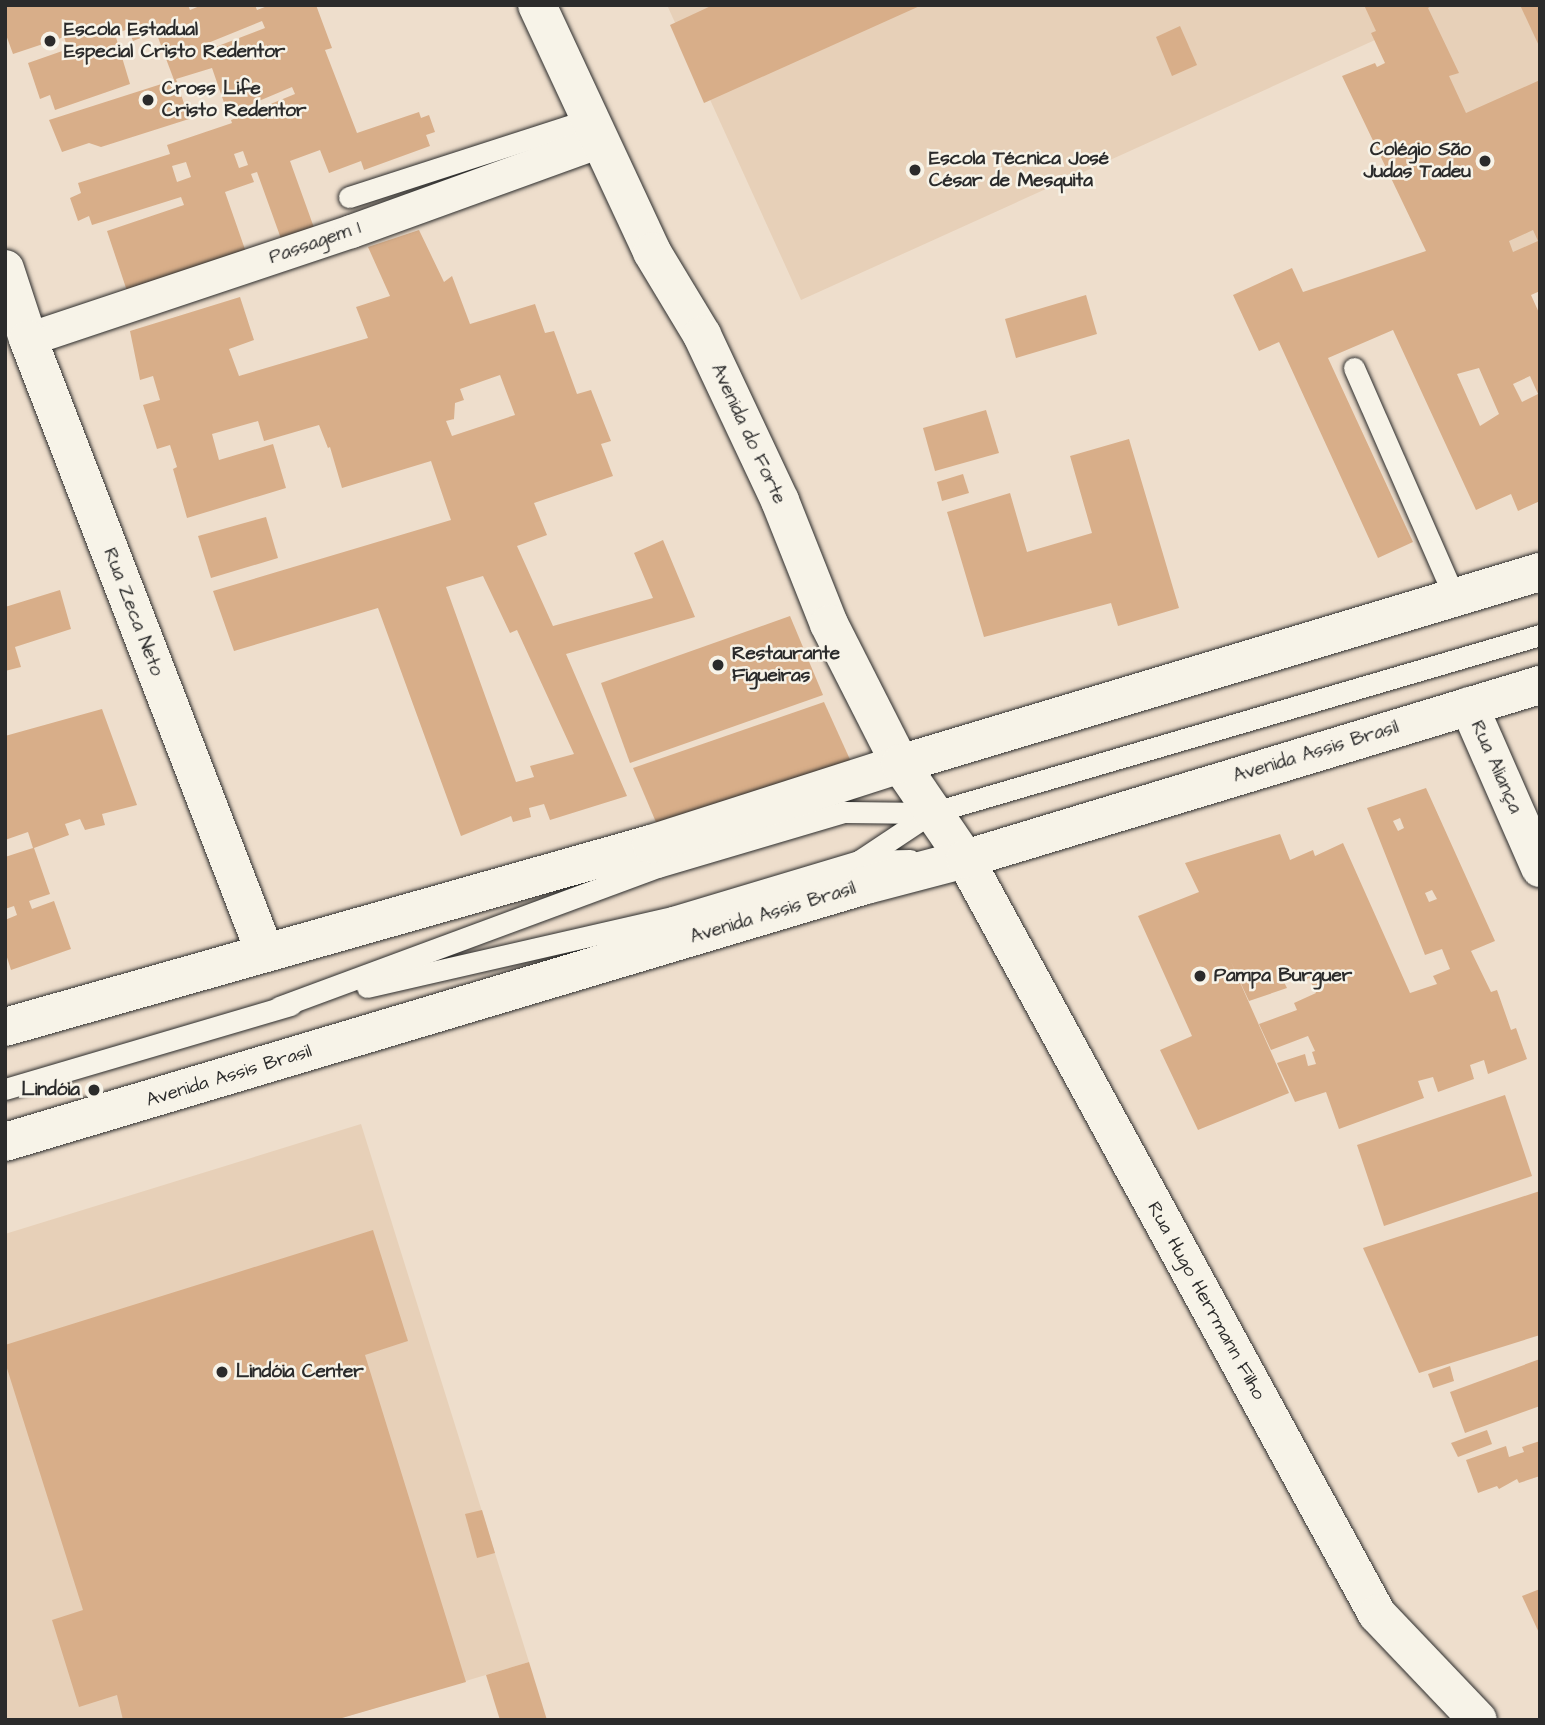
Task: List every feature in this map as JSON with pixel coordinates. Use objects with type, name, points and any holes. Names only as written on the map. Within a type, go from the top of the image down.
[{"type":"main road","name":"Avenida do Forte","points":[[537,5],[652,252],[702,335],[779,501],[829,624],[900,764],[965,859]]},
{"type":"main road","name":"Rua Zeca Neto","points":[[8,284],[265,953]]},
{"type":"main road","points":[[5,1027],[651,844],[900,764],[1540,572]]},
{"type":"main road","name":"Avenida Assis Brasil","points":[[5,1142],[853,889],[965,859],[1540,685]]},
{"type":"main road","name":"Rua Aliança","points":[[1469,706],[1540,868]]},
{"type":"main road","name":"Rua Hugo Herrmann Filho","points":[[965,859],[1377,1614],[1478,1720]]},
{"type":"street","name":"Passagem 1","points":[[28,339],[351,231],[595,130]]},
{"type":"lane","points":[[349,197],[595,130]]},
{"type":"lane","points":[[1354,369],[1455,598]]},
{"type":"lane","points":[[5,1089],[279,1007],[658,867],[844,812],[931,813],[1540,635]]},
{"type":"lane","points":[[844,812],[900,764]]},
{"type":"lane","points":[[859,861],[931,813]]},
{"type":"lane","points":[[279,1007],[673,916],[859,861],[965,859]]},
{"type":"shaded area","name":"Escola Técnica José César de Mesquita","points":[[667,5],[1540,5],[1540,282],[1494,303],[1375,40],[801,300]]},
{"type":"shaded area","name":"Lindóia Center","points":[[361,1124],[529,1662],[335,1720],[5,1720],[5,1234]]},
{"type":"building","points":[[5,5],[188,5],[190,10],[202,5],[255,5],[257,10],[270,5],[316,5],[332,48],[325,50],[357,133],[419,112],[421,118],[429,115],[435,132],[426,135],[430,146],[364,170],[361,161],[329,173],[320,150],[290,161],[317,236],[284,247],[257,172],[251,174],[254,182],[225,192],[248,258],[129,297],[107,231],[184,205],[181,197],[92,225],[89,216],[78,221],[70,198],[81,193],[78,183],[170,154],[167,145],[232,123],[231,120],[295,94],[292,87],[228,114],[212,68],[176,79],[189,119],[101,147],[89,143],[62,152],[49,120],[174,80],[156,32],[133,41],[128,29],[115,34],[130,84],[55,110],[50,95],[40,99],[28,63],[68,49],[64,37],[13,54],[5,32]],"holes":[[[262,21],[265,28],[205,51],[203,45]],[[243,151],[248,165],[239,168],[234,154]],[[186,162],[191,177],[177,182],[172,166]]]},
{"type":"building","points":[[713,5],[922,5],[704,103],[670,25]]},
{"type":"building","points":[[1364,5],[1433,5],[1428,8],[1459,73],[1449,76],[1466,113],[1540,80],[1540,291],[1531,295],[1540,315],[1540,501],[1518,511],[1511,494],[1476,510],[1393,330],[1328,358],[1413,542],[1378,558],[1279,342],[1259,351],[1233,295],[1292,268],[1303,292],[1426,251],[1342,76],[1375,63],[1377,67],[1385,63],[1371,33],[1376,31]],"holes":[[[1533,230],[1538,241],[1513,252],[1509,241]],[[1479,368],[1499,414],[1480,426],[1457,374]],[[1530,376],[1538,394],[1522,402],[1513,384]]]},
{"type":"building","points":[[1520,5],[1540,5],[1540,48]]},
{"type":"building","points":[[1180,26],[1197,65],[1172,76],[1156,37]]},
{"type":"building","points":[[419,230],[444,282],[452,276],[470,324],[535,304],[545,333],[554,331],[577,394],[591,390],[611,441],[601,444],[613,476],[534,503],[547,535],[517,546],[553,626],[653,598],[634,553],[663,540],[695,617],[566,654],[627,796],[550,820],[544,804],[529,808],[531,817],[513,822],[511,816],[461,836],[378,608],[234,651],[213,591],[451,520],[431,461],[342,488],[330,447],[328,448],[319,425],[264,441],[258,421],[212,434],[219,460],[273,444],[286,488],[187,518],[173,469],[177,467],[170,445],[157,449],[143,405],[160,400],[153,376],[140,380],[130,331],[240,297],[254,340],[229,349],[239,376],[368,338],[356,307],[390,296],[368,247]],"holes":[[[500,375],[515,415],[452,436],[446,421],[454,419],[455,403],[464,400],[460,389]],[[483,576],[510,633],[517,630],[574,754],[530,766],[534,777],[516,782],[446,587]]]},
{"type":"building","points":[[1086,295],[1097,334],[1016,358],[1005,319]]},
{"type":"building","points":[[986,410],[999,453],[935,471],[923,428]]},
{"type":"building","points":[[1129,439],[1179,608],[1118,626],[1111,603],[984,637],[947,512],[1010,493],[1027,552],[1092,533],[1070,456]]},
{"type":"building","points":[[963,474],[969,493],[942,501],[937,482]]},
{"type":"building","points":[[266,517],[278,558],[211,578],[198,536]]},
{"type":"building","points":[[60,590],[71,629],[15,647],[21,667],[5,671],[5,607]]},
{"type":"building","points":[[790,616],[823,695],[630,763],[601,683]]},
{"type":"building","points":[[824,702],[852,764],[658,827],[633,768]]},
{"type":"building","points":[[102,709],[137,805],[102,814],[105,825],[85,830],[80,819],[65,824],[69,835],[34,848],[50,894],[29,901],[32,909],[54,901],[71,949],[11,970],[5,951],[5,920],[17,915],[14,906],[5,909],[5,857],[33,848],[28,832],[5,840],[5,736]]},
{"type":"building","points":[[1426,788],[1495,941],[1471,951],[1491,992],[1497,990],[1511,1030],[1516,1028],[1527,1059],[1488,1074],[1484,1060],[1470,1065],[1474,1079],[1438,1092],[1433,1077],[1418,1081],[1424,1098],[1339,1129],[1326,1092],[1295,1102],[1277,1063],[1305,1054],[1308,1066],[1316,1064],[1312,1052],[1315,1051],[1308,1036],[1271,1050],[1259,1024],[1297,1010],[1294,1003],[1316,993],[1309,978],[1295,984],[1291,975],[1282,978],[1287,988],[1249,1001],[1231,962],[1289,1093],[1198,1130],[1160,1050],[1192,1036],[1138,916],[1199,892],[1185,863],[1280,834],[1290,860],[1313,850],[1315,856],[1343,843],[1410,993],[1437,984],[1433,976],[1450,969],[1442,949],[1425,955],[1367,808]],"holes":[[[1400,818],[1404,828],[1398,831],[1393,821]],[[1432,890],[1437,899],[1429,902],[1425,893]]]},
{"type":"building","points":[[1505,1095],[1532,1176],[1384,1226],[1357,1145]]},
{"type":"building","points":[[1540,1191],[1540,1335],[1419,1373],[1363,1248]]},
{"type":"building","name":"Lindóia Center","points":[[373,1230],[408,1341],[365,1355],[466,1682],[335,1720],[123,1720],[117,1695],[79,1707],[52,1620],[83,1610],[5,1362],[5,1345]]},
{"type":"building","points":[[1540,1359],[1540,1406],[1465,1433],[1450,1392]]},
{"type":"building","points":[[1450,1366],[1454,1381],[1433,1388],[1428,1374]]},
{"type":"building","points":[[1487,1430],[1492,1444],[1458,1457],[1451,1443]]},
{"type":"building","points":[[1540,1441],[1540,1476],[1519,1483],[1517,1479],[1499,1489],[1497,1486],[1478,1493],[1466,1460],[1506,1446],[1509,1457],[1524,1452],[1522,1447]]},
{"type":"building","points":[[482,1510],[495,1553],[477,1558],[465,1514]]},
{"type":"building","points":[[1540,1589],[1540,1635],[1522,1596]]},
{"type":"building","points":[[529,1662],[547,1720],[500,1720],[486,1675]]},
{"type":"place","name":"Escola Estadual Especial Cristo Redentor","points":[[50,41]]},
{"type":"place","name":"Cross Life Cristo Redentor","points":[[148,100]]},
{"type":"place","name":"Colégio São Judas Tadeu","points":[[1485,161]]},
{"type":"place","name":"Escola Técnica José César de Mesquita","points":[[915,170]]},
{"type":"place","name":"Restaurante Figueiras","points":[[718,665]]},
{"type":"place","name":"Pampa Burguer","points":[[1200,976]]},
{"type":"place","name":"Lindóia","points":[[94,1090]]},
{"type":"place","name":"Lindóia Center","points":[[222,1372]]}]
